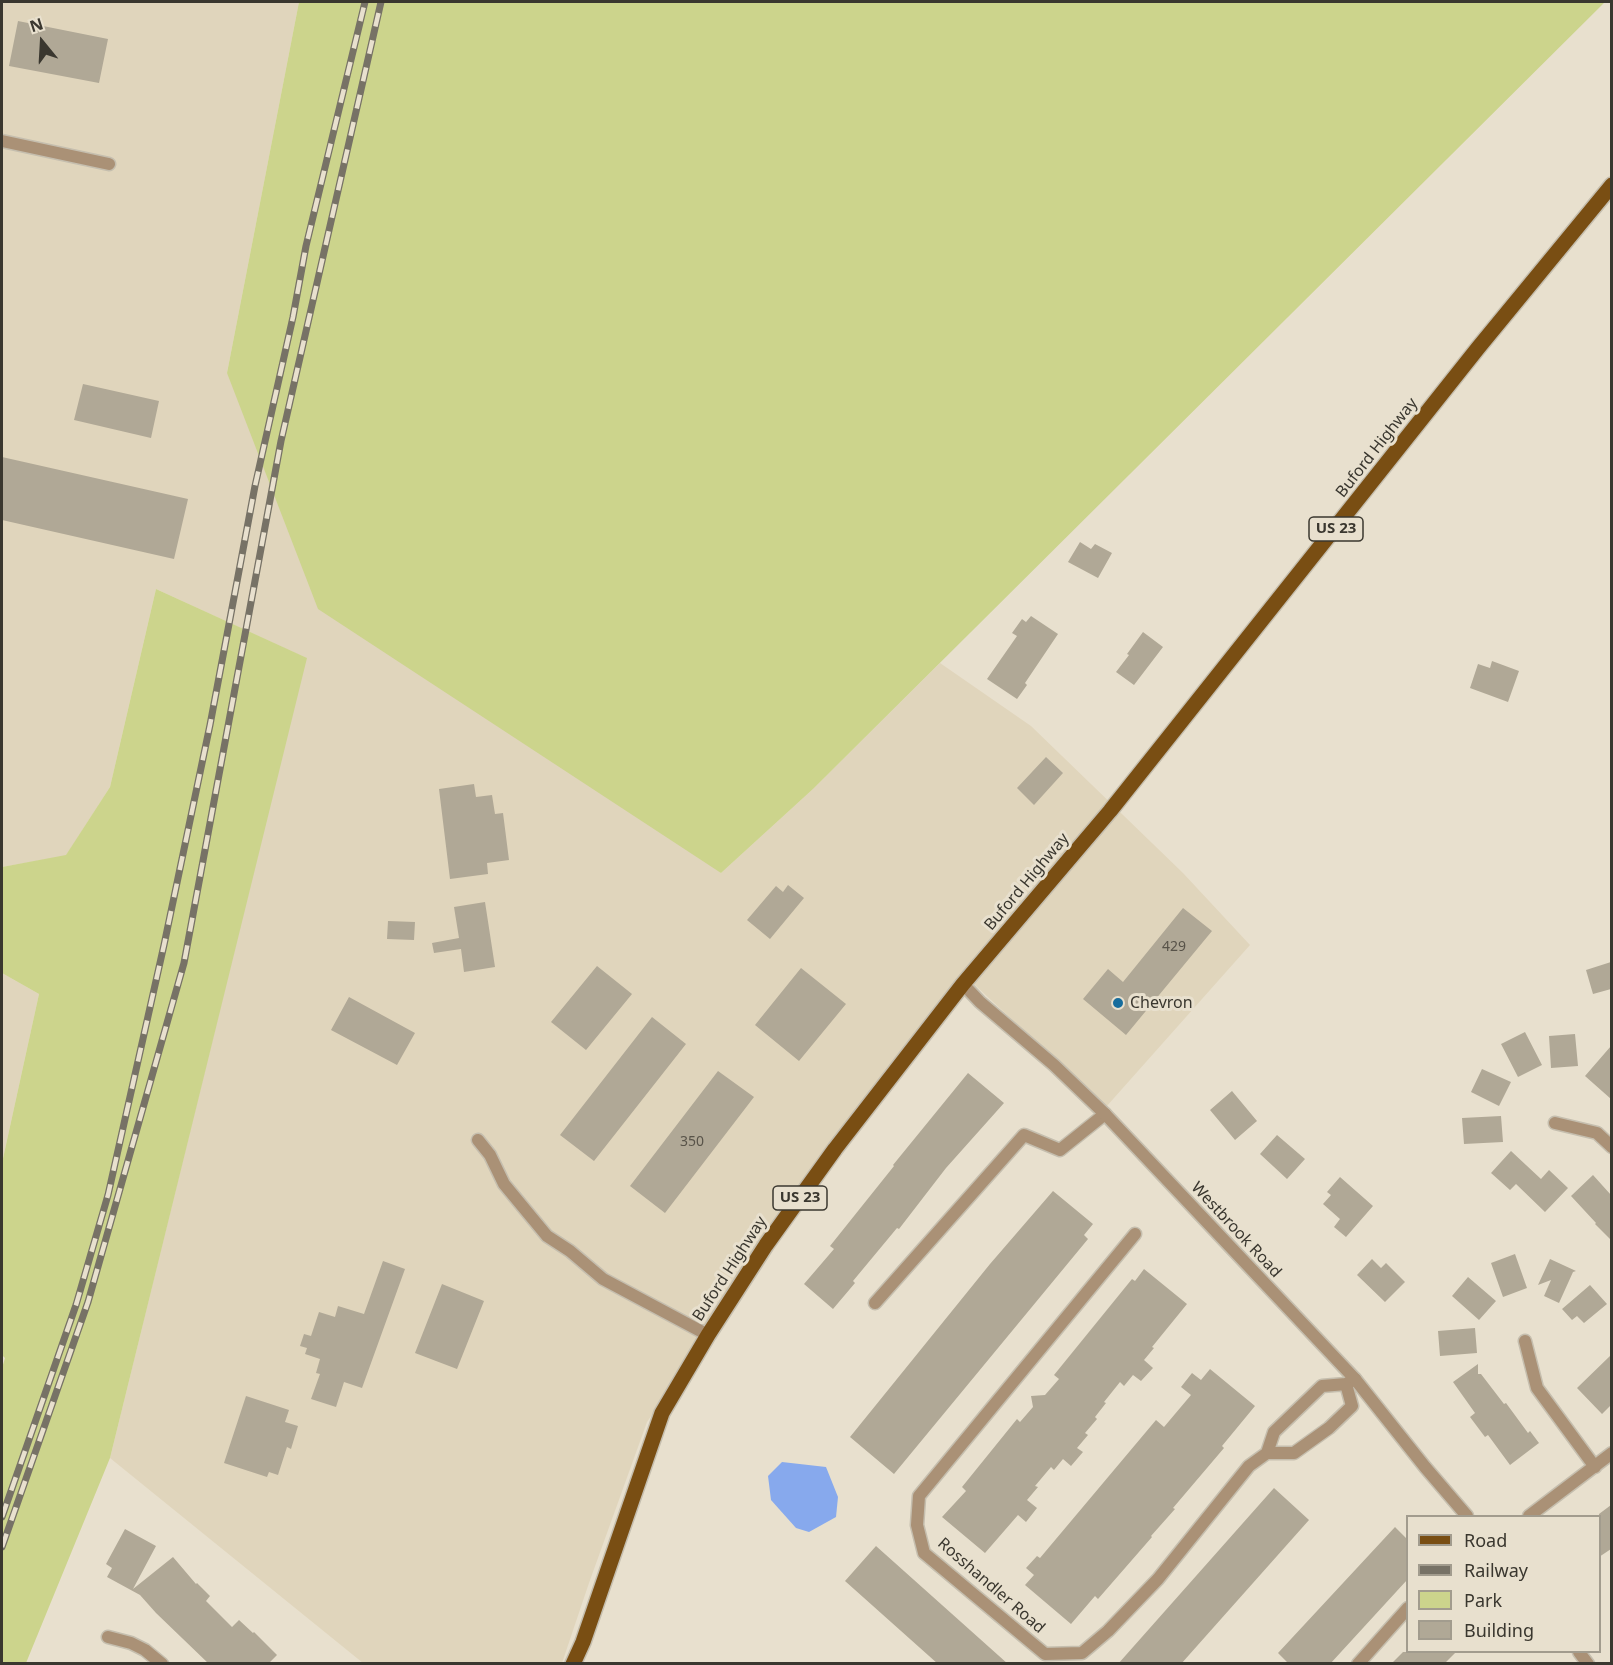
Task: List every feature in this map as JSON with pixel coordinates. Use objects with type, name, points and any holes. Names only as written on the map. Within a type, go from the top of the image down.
[{"type":"main road","name":"Buford Highway","points":[[573,1664],[583,1642],[662,1413],[708,1335],[766,1245],[835,1149],[963,984],[1110,811],[1478,348],[1611,185]]},
{"type":"street","points":[[2,141],[109,164]]},
{"type":"street","name":"Westbrook Road","points":[[963,984],[1105,1114],[1350,1382],[1466,1515]]},
{"type":"street","points":[[875,1304],[1024,1135],[1060,1150],[1105,1114]]},
{"type":"street","points":[[1555,1123],[1597,1133],[1611,1147]]},
{"type":"street","points":[[478,1140],[490,1155],[504,1184],[547,1236],[570,1251],[603,1279],[708,1335]]},
{"type":"street","name":"Rosshandler Road","points":[[1135,1234],[919,1496],[917,1525],[924,1553],[1045,1654],[1082,1653],[1108,1631],[1158,1579],[1249,1466],[1267,1453],[1274,1432],[1322,1386],[1350,1382]]},
{"type":"street","points":[[1524,1341],[1537,1388],[1595,1467]]},
{"type":"street","points":[[1267,1453],[1294,1454],[1329,1428],[1352,1406],[1350,1382]]},
{"type":"street","points":[[1530,1515],[1611,1453]]},
{"type":"street","points":[[1358,1664],[1406,1609]]},
{"type":"street","points":[[108,1637],[138,1646],[162,1664]]},
{"type":"shaded area","points":[[2,2],[299,2],[227,373],[721,873],[813,789],[940,663],[1031,726],[1183,873],[1250,945],[1106,1107],[963,974],[778,1216],[714,1324],[647,1422],[562,1663],[363,1663],[110,1458],[306,658],[156,589],[110,787],[66,856],[2,867]]},
{"type":"shaded area","points":[[2,973],[39,994],[2,1163]]},
{"type":"green space","points":[[299,2],[1605,2],[813,789],[721,873],[318,609],[227,373]]},
{"type":"green space","points":[[156,589],[307,658],[110,1458],[26,1663],[2,1663],[2,1368],[5,1358],[2,1355],[2,1163],[39,994],[2,973],[2,867],[66,855],[110,787]]},
{"type":"water","points":[[782,1462],[826,1467],[838,1497],[836,1517],[809,1532],[796,1528],[771,1500],[768,1476]]},
{"type":"building","points":[[18,21],[108,39],[99,83],[9,66]]},
{"type":"building","points":[[83,384],[159,401],[151,438],[74,420]]},
{"type":"building","points":[[2,457],[188,499],[174,559],[2,520]]},
{"type":"building","points":[[1080,542],[1091,549],[1095,544],[1112,553],[1098,578],[1068,562]]},
{"type":"building","points":[[1031,616],[1058,634],[1017,699],[987,679],[1017,636],[1012,633],[1022,619],[1026,622]]},
{"type":"building","points":[[1143,632],[1163,647],[1134,685],[1116,672]]},
{"type":"building","points":[[1492,661],[1519,671],[1508,702],[1470,688],[1478,664],[1490,668]]},
{"type":"building","points":[[1046,757],[1063,773],[1034,805],[1017,788]]},
{"type":"building","points":[[474,784],[476,797],[492,795],[495,814],[503,813],[509,860],[487,863],[488,874],[450,879],[439,789]]},
{"type":"building","points":[[788,885],[804,898],[770,939],[747,920],[776,886],[783,892]]},
{"type":"building","points":[[485,902],[495,967],[464,972],[461,949],[434,953],[432,943],[459,938],[454,907]]},
{"type":"building","points":[[1183,908],[1212,931],[1126,1035],[1083,999],[1108,969],[1123,982]]},
{"type":"building","points":[[388,921],[415,922],[414,940],[387,939]]},
{"type":"building","points":[[1611,962],[1611,989],[1593,994],[1586,970]]},
{"type":"building","points":[[597,966],[632,994],[586,1050],[551,1022]]},
{"type":"building","points":[[801,968],[846,1004],[799,1061],[755,1025]]},
{"type":"building","points":[[349,997],[415,1033],[397,1065],[331,1030]]},
{"type":"building","points":[[652,1017],[686,1044],[594,1161],[560,1135]]},
{"type":"building","points":[[1525,1032],[1542,1065],[1518,1077],[1501,1044]]},
{"type":"building","points":[[1575,1034],[1578,1066],[1551,1068],[1549,1036]]},
{"type":"building","points":[[1611,1046],[1611,1099],[1585,1076]]},
{"type":"building","points":[[1482,1069],[1511,1082],[1499,1106],[1471,1092]]},
{"type":"building","points":[[718,1071],[754,1097],[665,1213],[630,1186]]},
{"type":"building","points":[[968,1073],[1004,1103],[946,1168],[899,1229],[897,1228],[853,1281],[855,1283],[833,1309],[804,1284],[834,1249],[830,1246]]},
{"type":"building","points":[[1232,1091],[1257,1121],[1235,1140],[1210,1110]]},
{"type":"building","points":[[1501,1116],[1503,1142],[1464,1144],[1462,1118]]},
{"type":"building","points":[[1277,1135],[1305,1159],[1287,1179],[1260,1154]]},
{"type":"building","points":[[1511,1151],[1541,1179],[1549,1170],[1568,1188],[1545,1212],[1516,1184],[1510,1190],[1491,1173]]},
{"type":"building","points":[[1593,1175],[1611,1195],[1611,1240],[1571,1196]]},
{"type":"building","points":[[1340,1177],[1373,1206],[1346,1237],[1334,1227],[1340,1219],[1323,1204],[1331,1195],[1327,1192]]},
{"type":"building","points":[[1053,1191],[1093,1224],[1084,1235],[1088,1239],[894,1474],[850,1437],[990,1264]]},
{"type":"building","points":[[1515,1254],[1527,1288],[1503,1297],[1491,1263]]},
{"type":"building","points":[[1372,1259],[1381,1268],[1386,1263],[1405,1282],[1385,1302],[1357,1275]]},
{"type":"building","points":[[1550,1259],[1576,1271],[1573,1272],[1559,1303],[1544,1296],[1551,1280],[1538,1285]]},
{"type":"building","points":[[383,1261],[405,1269],[362,1388],[344,1382],[336,1407],[311,1399],[320,1374],[316,1373],[320,1359],[305,1354],[307,1348],[300,1346],[304,1334],[311,1336],[319,1312],[335,1317],[338,1306],[364,1314]]},
{"type":"building","points":[[1144,1269],[1187,1304],[1144,1360],[1153,1368],[1141,1381],[1133,1375],[1124,1386],[1120,1382],[1104,1402],[1106,1403],[1095,1417],[1097,1419],[1085,1433],[1088,1435],[1077,1448],[1083,1452],[1071,1466],[1063,1459],[1054,1470],[1051,1467],[1027,1500],[1037,1508],[1026,1522],[1018,1515],[985,1553],[942,1517],[966,1491],[962,1487],[1017,1419],[1020,1422],[1033,1407],[1031,1396],[1045,1395],[1059,1379],[1054,1375],[1132,1279],[1135,1281]]},
{"type":"building","points":[[1468,1277],[1496,1301],[1479,1320],[1452,1296]]},
{"type":"building","points":[[442,1284],[484,1301],[457,1369],[415,1353]]},
{"type":"building","points":[[1590,1285],[1607,1304],[1584,1323],[1577,1316],[1572,1320],[1562,1309]]},
{"type":"building","points":[[1475,1328],[1477,1353],[1440,1356],[1438,1331]]},
{"type":"building","points":[[1611,1355],[1611,1405],[1602,1414],[1577,1388]]},
{"type":"building","points":[[1478,1364],[1478,1374],[1481,1374],[1528,1433],[1530,1431],[1539,1443],[1510,1465],[1488,1435],[1485,1437],[1470,1417],[1475,1413],[1453,1382]]},
{"type":"building","points":[[1210,1369],[1255,1406],[1152,1537],[1098,1599],[1095,1596],[1071,1624],[1025,1585],[1034,1575],[1026,1568],[1037,1556],[1040,1558],[1156,1420],[1164,1427],[1191,1395],[1181,1387],[1192,1373],[1201,1380]]},
{"type":"building","points":[[246,1396],[289,1410],[285,1422],[298,1426],[291,1449],[287,1447],[278,1475],[269,1472],[267,1477],[224,1463]]},
{"type":"building","points":[[1274,1488],[1309,1520],[1181,1664],[1118,1664]]},
{"type":"building","points":[[1611,1505],[1611,1549],[1601,1556],[1601,1515],[1599,1514]]},
{"type":"building","points":[[1395,1527],[1406,1538],[1406,1581],[1330,1664],[1289,1664],[1278,1653]]},
{"type":"building","points":[[125,1529],[156,1546],[133,1589],[173,1557],[196,1584],[210,1596],[206,1601],[232,1627],[239,1620],[277,1655],[268,1664],[209,1664],[140,1595],[107,1577],[112,1568],[106,1564]]},
{"type":"building","points":[[876,1546],[1008,1664],[938,1664],[845,1581]]},
{"type":"building","points":[[1403,1652],[1455,1653],[1444,1664],[1391,1664]]},
{"type":"railway","points":[[2,1517],[76,1305],[108,1195],[210,725],[255,486],[293,317],[306,246],[365,2]]},
{"type":"railway","points":[[2,1547],[88,1302],[184,963],[281,441],[381,2]]},
{"type":"place","name":"Chevron","points":[[1118,1003]]}]
